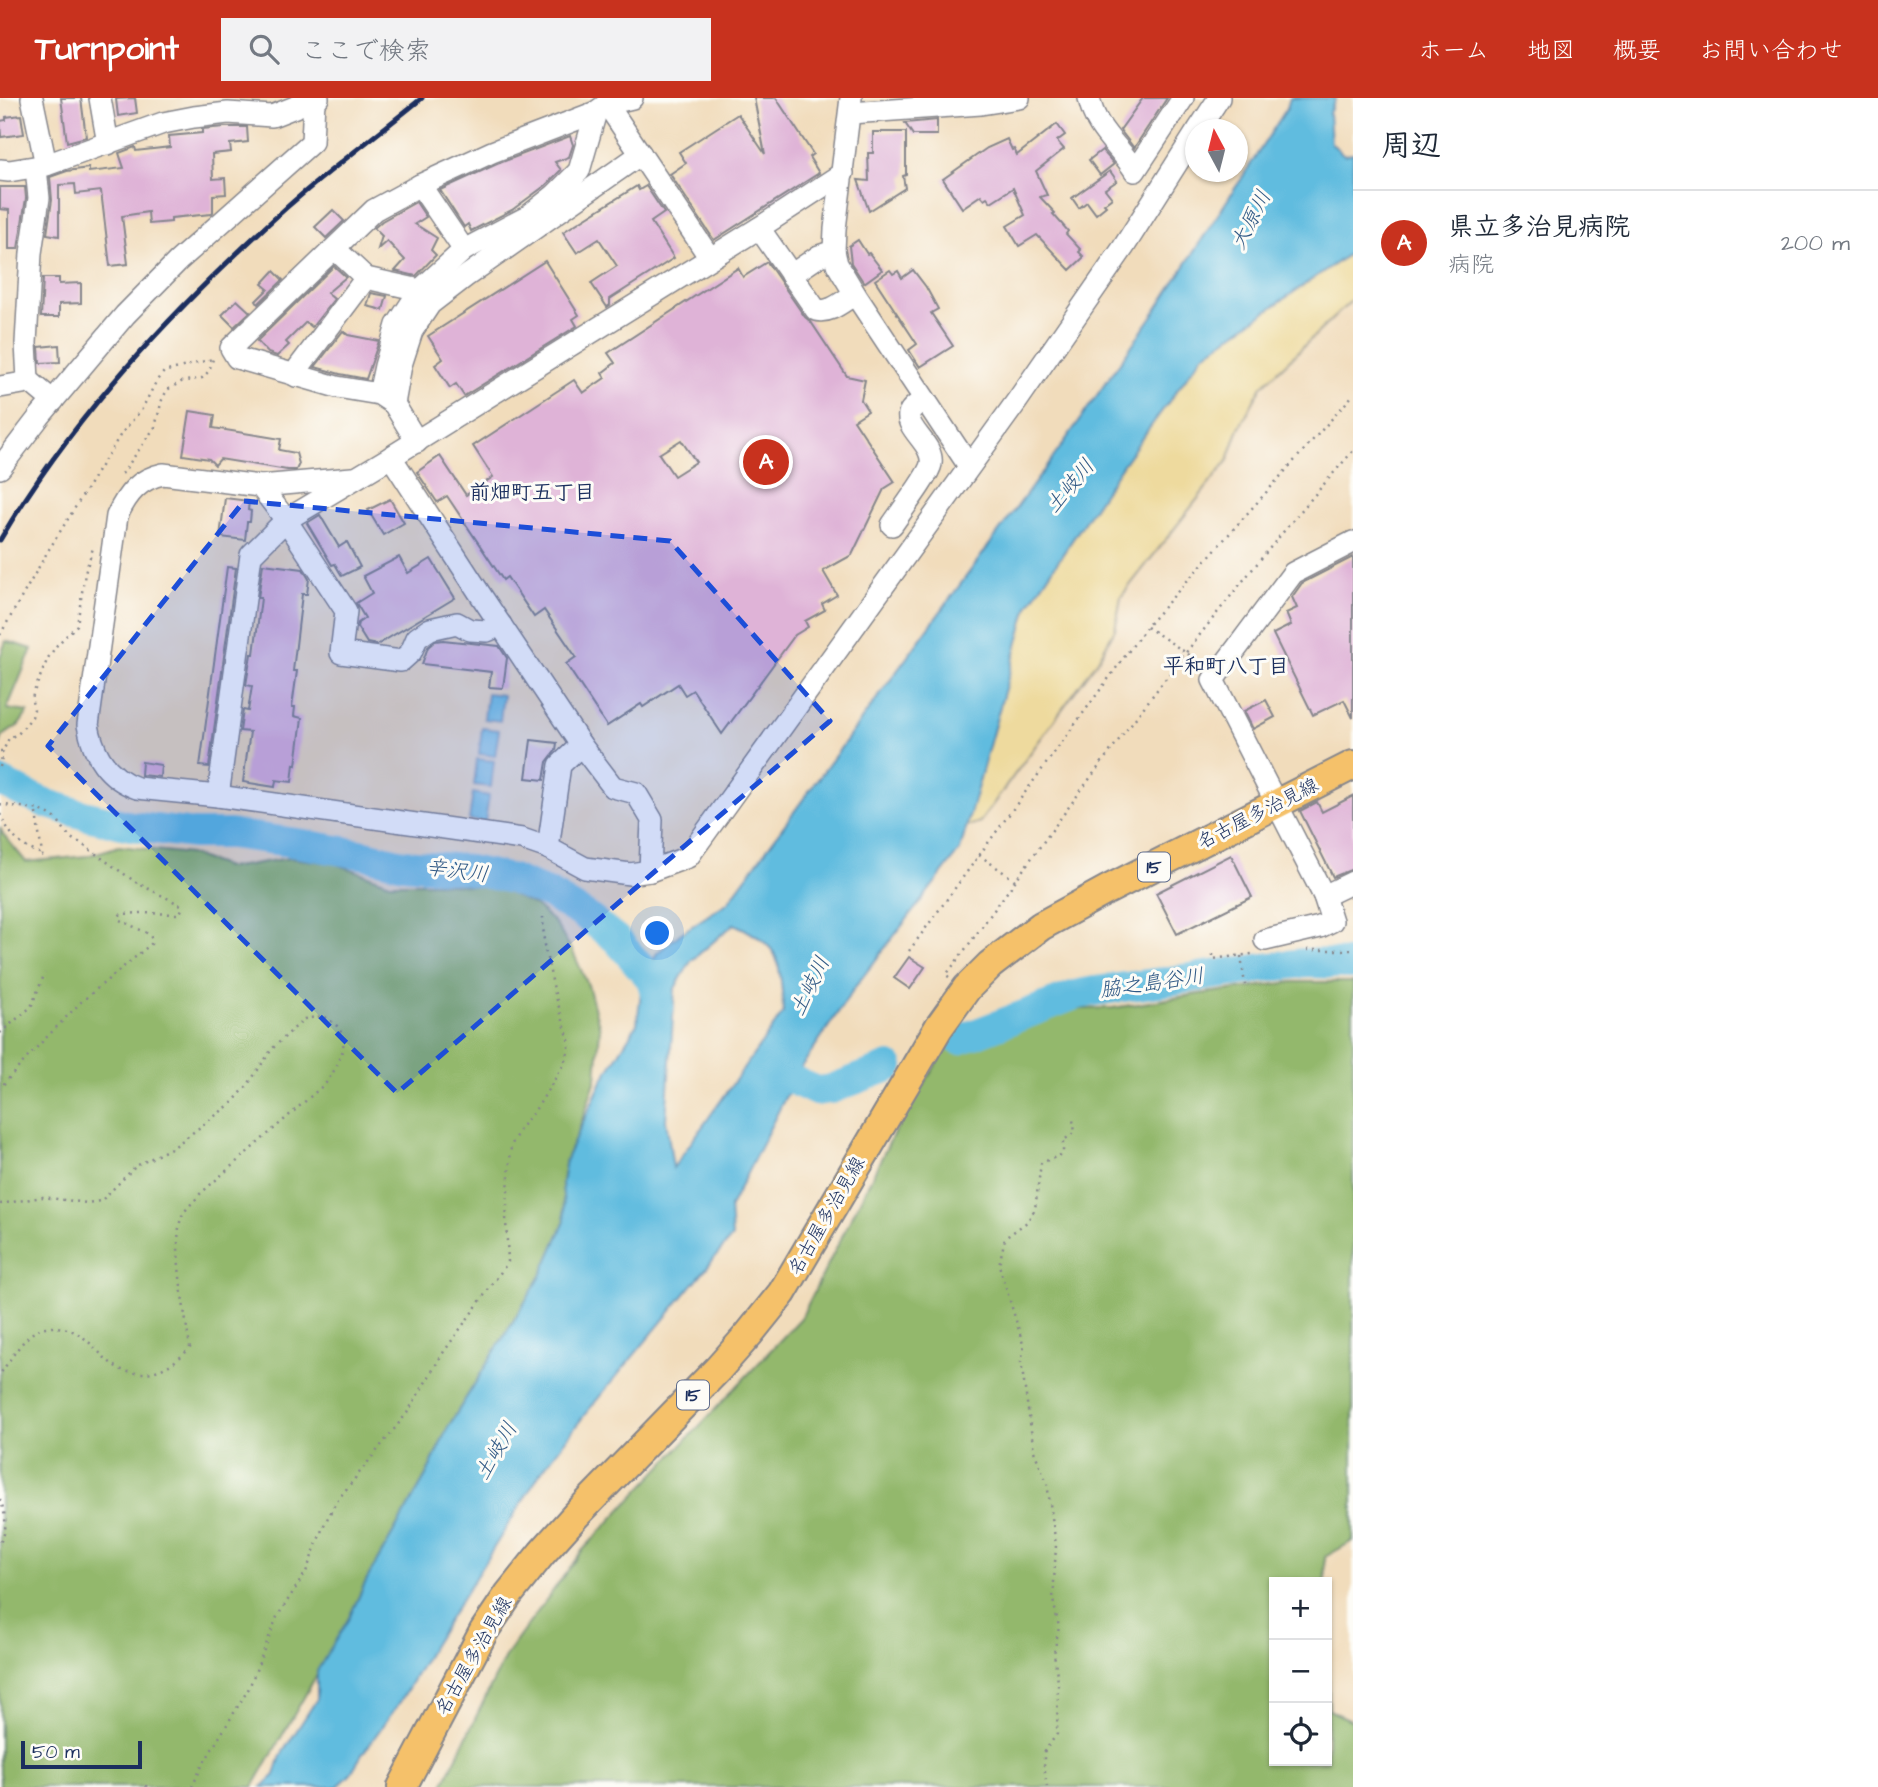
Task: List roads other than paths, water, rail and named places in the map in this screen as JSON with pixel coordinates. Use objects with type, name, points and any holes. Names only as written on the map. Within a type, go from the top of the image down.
[{"type":"main road","name":"名古屋多治見線","points":[[402,1787],[484,1631],[509,1594],[576,1515],[718,1368],[782,1293],[939,1027],[967,988],[1007,950],[1041,926],[1353,765]]},
{"type":"street","points":[[32,98],[41,166],[31,253],[26,343],[28,380],[53,401]]},
{"type":"street","points":[[100,98],[108,144]]},
{"type":"street","points":[[386,399],[237,358],[231,348],[374,210],[420,185],[492,152],[632,98]]},
{"type":"street","points":[[969,466],[837,264],[834,251],[835,229],[850,105],[981,104],[1019,98]]},
{"type":"street","points":[[1089,98],[1091,113],[1104,134],[1135,171],[1183,98]]},
{"type":"street","points":[[1205,119],[1219,98]]},
{"type":"street","points":[[0,170],[41,166],[163,123],[228,113],[272,117],[316,99],[312,142],[177,261],[125,315],[0,468]]},
{"type":"street","points":[[601,108],[641,154],[710,258]]},
{"type":"street","points":[[601,108],[579,171],[527,217],[464,250],[420,290],[397,326],[384,366],[386,399],[404,450],[482,597],[612,787],[636,793],[652,820],[650,871]]},
{"type":"street","points":[[357,477],[260,486],[163,474],[145,480],[130,492],[117,516],[88,724],[95,751],[114,777],[137,788],[218,796],[522,839],[548,848],[585,868],[630,874],[650,871],[688,857],[1017,401],[1123,248],[1185,151]]},
{"type":"street","points":[[386,399],[412,331],[430,304],[641,154]]},
{"type":"street","points":[[218,796],[251,555],[286,520],[404,450],[760,228],[843,173]]},
{"type":"street","points":[[420,185],[464,250]]},
{"type":"street","points":[[760,228],[816,310],[822,312],[831,309],[855,294]]},
{"type":"street","points":[[335,250],[366,278],[420,290]]},
{"type":"street","points":[[791,275],[819,256],[834,251]]},
{"type":"street","points":[[296,376],[299,367],[366,278]]},
{"type":"street","points":[[0,387],[28,380]]},
{"type":"street","points":[[892,525],[930,467],[930,451],[910,422],[909,416],[910,411],[925,399]]},
{"type":"street","points":[[260,486],[286,520],[346,611],[341,653],[401,661],[411,652],[417,638],[430,629],[457,623],[470,630],[487,631],[500,625]]},
{"type":"street","points":[[1265,940],[1320,927],[1332,921],[1324,896],[1213,680],[1293,573],[1353,542]]},
{"type":"street","points":[[457,623],[462,614],[482,597]]},
{"type":"street","points":[[548,848],[560,765],[581,745]]},
{"type":"street","points":[[1324,896],[1353,882]]},
{"type":"street","points":[[1324,896],[1353,893]]},
{"type":"water","points":[[1290,98],[1336,98],[1329,113],[1331,143],[1344,155],[1353,153],[1353,251],[1203,355],[1123,464],[1028,606],[960,850],[855,987],[798,1072],[730,1207],[732,1237],[586,1413],[539,1475],[400,1702],[349,1776],[337,1787],[262,1787],[275,1775],[281,1755],[317,1699],[317,1671],[426,1476],[447,1429],[541,1276],[565,1221],[562,1183],[566,1159],[603,1079],[637,1024],[642,983],[657,953],[728,902],[1058,451],[1153,315],[1239,182],[1248,182],[1248,168],[1287,108]],"holes":[[[734,924],[750,932],[774,953],[780,974],[783,1013],[673,1168],[666,1120],[675,988],[691,961]]]},
{"type":"water","points":[[487,693],[503,695],[500,721],[484,719]]},
{"type":"water","points":[[482,728],[499,730],[495,756],[479,754]]},
{"type":"water","points":[[477,759],[494,761],[491,787],[474,785]]},
{"type":"water","points":[[473,793],[489,796],[485,822],[469,820]]},
{"type":"waterway","name":"辛沢川","points":[[0,781],[48,804],[131,826],[194,834],[230,834],[297,843],[403,864],[464,869],[512,879],[549,894],[586,916],[616,939],[651,979],[658,1010]]},
{"type":"waterway","name":"脇之島谷川","points":[[959,1040],[1075,995],[1095,991],[1304,963],[1353,964]]},
{"type":"waterway","name":"脇之島谷川","points":[[770,1069],[816,1091],[831,1089],[889,1067]]},
{"type":"railway","points":[[0,540],[61,449],[130,363],[168,322],[286,208],[422,98]]},
{"type":"place","name":"県立多治見病院","points":[[766,462]]},
{"type":"district","name":"前畑町五丁目","points":[[532,492]]},
{"type":"district","name":"平和町八丁目","points":[[1226,666]]},
{"type":"water label","name":"大原川","points":[[1251,220]]},
{"type":"water label","name":"土岐川","points":[[1070,486]]},
{"type":"water label","name":"土岐川","points":[[810,986]]},
{"type":"water label","name":"土岐川","points":[[496,1451]]}]
